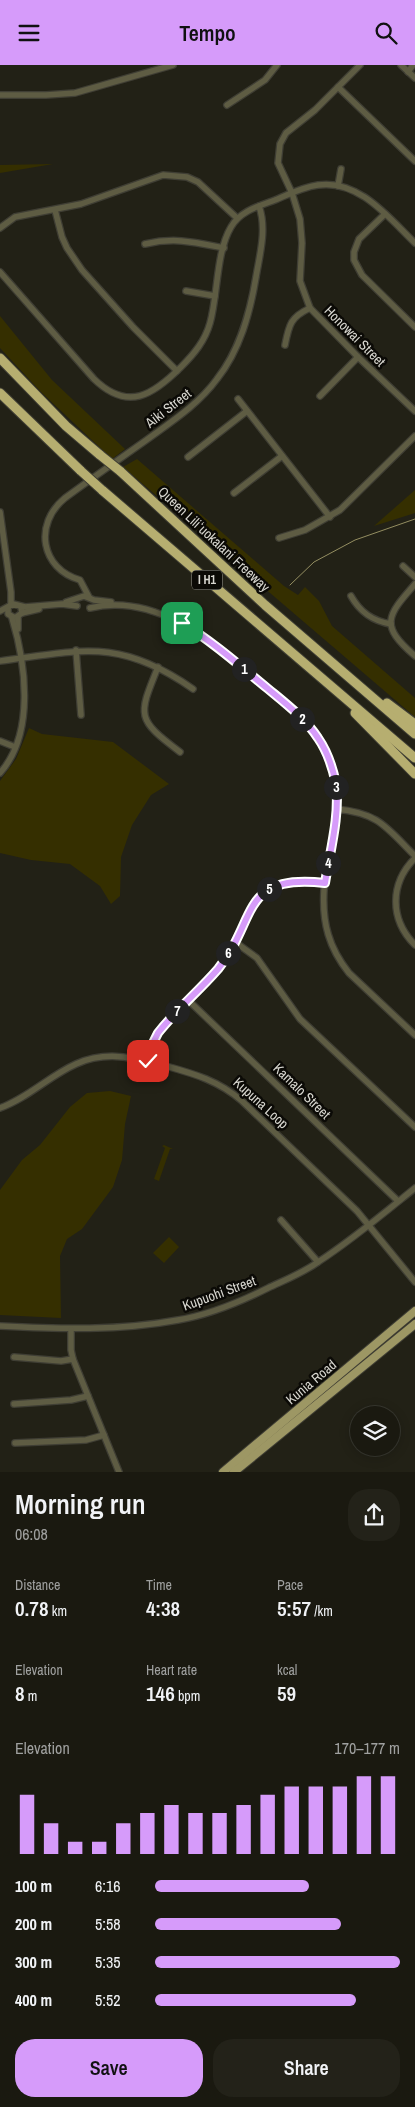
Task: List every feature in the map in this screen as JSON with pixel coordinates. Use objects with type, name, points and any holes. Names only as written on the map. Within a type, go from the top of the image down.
[{"type":"highway","name":"Queen Liliʻuokalani Freeway","points":[[0,358],[66,426],[120,471],[265,605],[415,734]]},
{"type":"highway","name":"I H1","points":[[0,393],[102,490],[415,758]]},
{"type":"highway","points":[[310,643],[415,724]]},
{"type":"highway","points":[[313,670],[415,774]]},
{"type":"main road","name":"Kunia Road","points":[[223,1472],[415,1311]]},
{"type":"main road","name":"Kunia Road","points":[[234,1472],[415,1324]]},
{"type":"street","points":[[0,95],[75,93],[173,65]]},
{"type":"street","points":[[227,105],[265,80],[277,65]]},
{"type":"street","name":"Honowai Street","points":[[360,65],[315,110],[290,129],[280,144],[278,163],[296,206],[301,231],[300,281],[310,308],[415,411]]},
{"type":"street","points":[[401,65],[415,78]]},
{"type":"street","points":[[408,71],[413,65]]},
{"type":"street","points":[[338,87],[415,161]]},
{"type":"street","points":[[338,186],[340,169]]},
{"type":"street","points":[[187,177],[190,170]]},
{"type":"street","points":[[0,228],[15,217],[56,210],[102,197],[158,177],[187,177],[209,191],[237,218]]},
{"type":"street","points":[[0,272],[94,379],[117,396],[128,398],[139,397],[158,389],[194,354],[205,336],[210,323],[226,236],[237,218],[259,206],[319,184],[338,186],[367,198],[415,243]]},
{"type":"street","name":"Aiki Street","points":[[90,598],[84,584],[62,571],[49,554],[45,532],[49,516],[64,499],[183,414],[207,393],[218,378],[234,352],[250,312],[262,242],[263,222],[259,206]]},
{"type":"street","points":[[56,210],[62,237],[82,270],[133,327],[177,371]]},
{"type":"street","points":[[385,213],[359,239],[354,252],[354,260],[362,275],[415,327]]},
{"type":"street","points":[[145,244],[164,239],[183,240],[224,248]]},
{"type":"street","points":[[186,291],[215,296]]},
{"type":"street","points":[[285,345],[290,323],[295,317],[310,308]]},
{"type":"street","points":[[320,395],[358,357]]},
{"type":"street","points":[[128,398],[128,405]]},
{"type":"street","points":[[238,399],[330,517]]},
{"type":"street","points":[[188,457],[247,411]]},
{"type":"street","points":[[279,539],[305,531],[330,517],[349,502],[415,436]]},
{"type":"street","points":[[234,493],[282,456]]},
{"type":"street","points":[[0,511],[25,693],[25,708],[19,739],[0,773]]},
{"type":"street","points":[[403,566],[415,577]]},
{"type":"street","points":[[78,579],[81,588],[79,600],[82,610],[118,604]]},
{"type":"street","points":[[415,584],[393,611],[390,624],[395,636],[415,656]]},
{"type":"street","points":[[351,595],[357,606],[371,619],[390,624]]},
{"type":"street","points":[[90,598],[90,608]]},
{"type":"street","points":[[0,611],[62,605],[90,598],[154,612],[182,623],[207,638],[298,715],[319,739],[327,753],[336,785],[336,809],[323,905],[324,920],[330,942],[340,962],[349,973],[415,1035]]},
{"type":"street","points":[[0,615],[14,611]]},
{"type":"street","points":[[76,650],[81,715]]},
{"type":"street","points":[[0,661],[76,650],[118,653],[139,659],[169,672],[193,689]]},
{"type":"street","points":[[158,667],[144,700],[145,715],[154,732],[180,752]]},
{"type":"street","points":[[0,741],[15,747]]},
{"type":"street","points":[[336,809],[356,811],[371,816],[384,825],[415,857],[403,872],[395,896],[398,920],[413,943]]},
{"type":"street","points":[[148,1061],[152,1045],[158,1033],[219,967],[235,941],[248,911],[267,891],[292,881],[325,883]]},
{"type":"street","points":[[235,941],[257,958],[300,1019],[415,1127]]},
{"type":"street","name":"Kamalo Street","points":[[188,1000],[398,1201]]},
{"type":"street","name":"Kupuna Loop","points":[[0,1108],[16,1101],[64,1070],[96,1057],[117,1055],[200,1075],[231,1091],[340,1193],[369,1224],[415,1282]]},
{"type":"street","name":"Kupuohi Street","points":[[0,1326],[71,1330],[128,1327],[179,1320],[201,1314],[245,1299],[318,1262],[415,1188]]},
{"type":"street","points":[[282,1220],[318,1262]]},
{"type":"street","points":[[71,1330],[73,1359],[119,1472]]},
{"type":"street","points":[[14,1357],[61,1361],[73,1359]]},
{"type":"street","points":[[14,1404],[70,1400],[88,1396]]},
{"type":"street","points":[[15,1443],[91,1440],[104,1435]]},
{"type":"shaded area","points":[[53,164],[0,173],[0,165]]},
{"type":"shaded area","points":[[0,316],[52,380],[125,449],[112,459],[41,392],[0,348]]},
{"type":"shaded area","points":[[137,459],[284,586],[298,595],[305,587],[319,601],[332,626],[415,698],[415,717],[123,467]]},
{"type":"shaded area","points":[[415,490],[415,513],[374,526]]},
{"type":"shaded area","points":[[29,728],[42,734],[113,742],[169,784],[151,795],[132,825],[121,857],[120,896],[111,904],[100,886],[70,864],[31,860],[0,853],[0,781],[16,759]]},
{"type":"shaded area","points":[[110,1091],[131,1096],[125,1124],[122,1160],[113,1187],[82,1229],[67,1239],[60,1256],[61,1318],[0,1315],[0,1190],[22,1160],[40,1145],[70,1107],[87,1093]]},
{"type":"shaded area","points":[[162,1146],[173,1149],[170,1149],[159,1181],[154,1179],[165,1148]]},
{"type":"shaded area","points":[[169,1237],[179,1247],[164,1263],[153,1253]]},
{"type":"waterway","points":[[290,585],[314,562],[355,540],[415,519]]},
{"type":"route","points":[[148,1061],[152,1045],[158,1033],[219,967],[235,941],[253,903],[274,886],[283,883],[301,880],[325,883],[336,817],[336,785],[332,769],[327,753],[310,727],[207,638],[182,623]]}]
